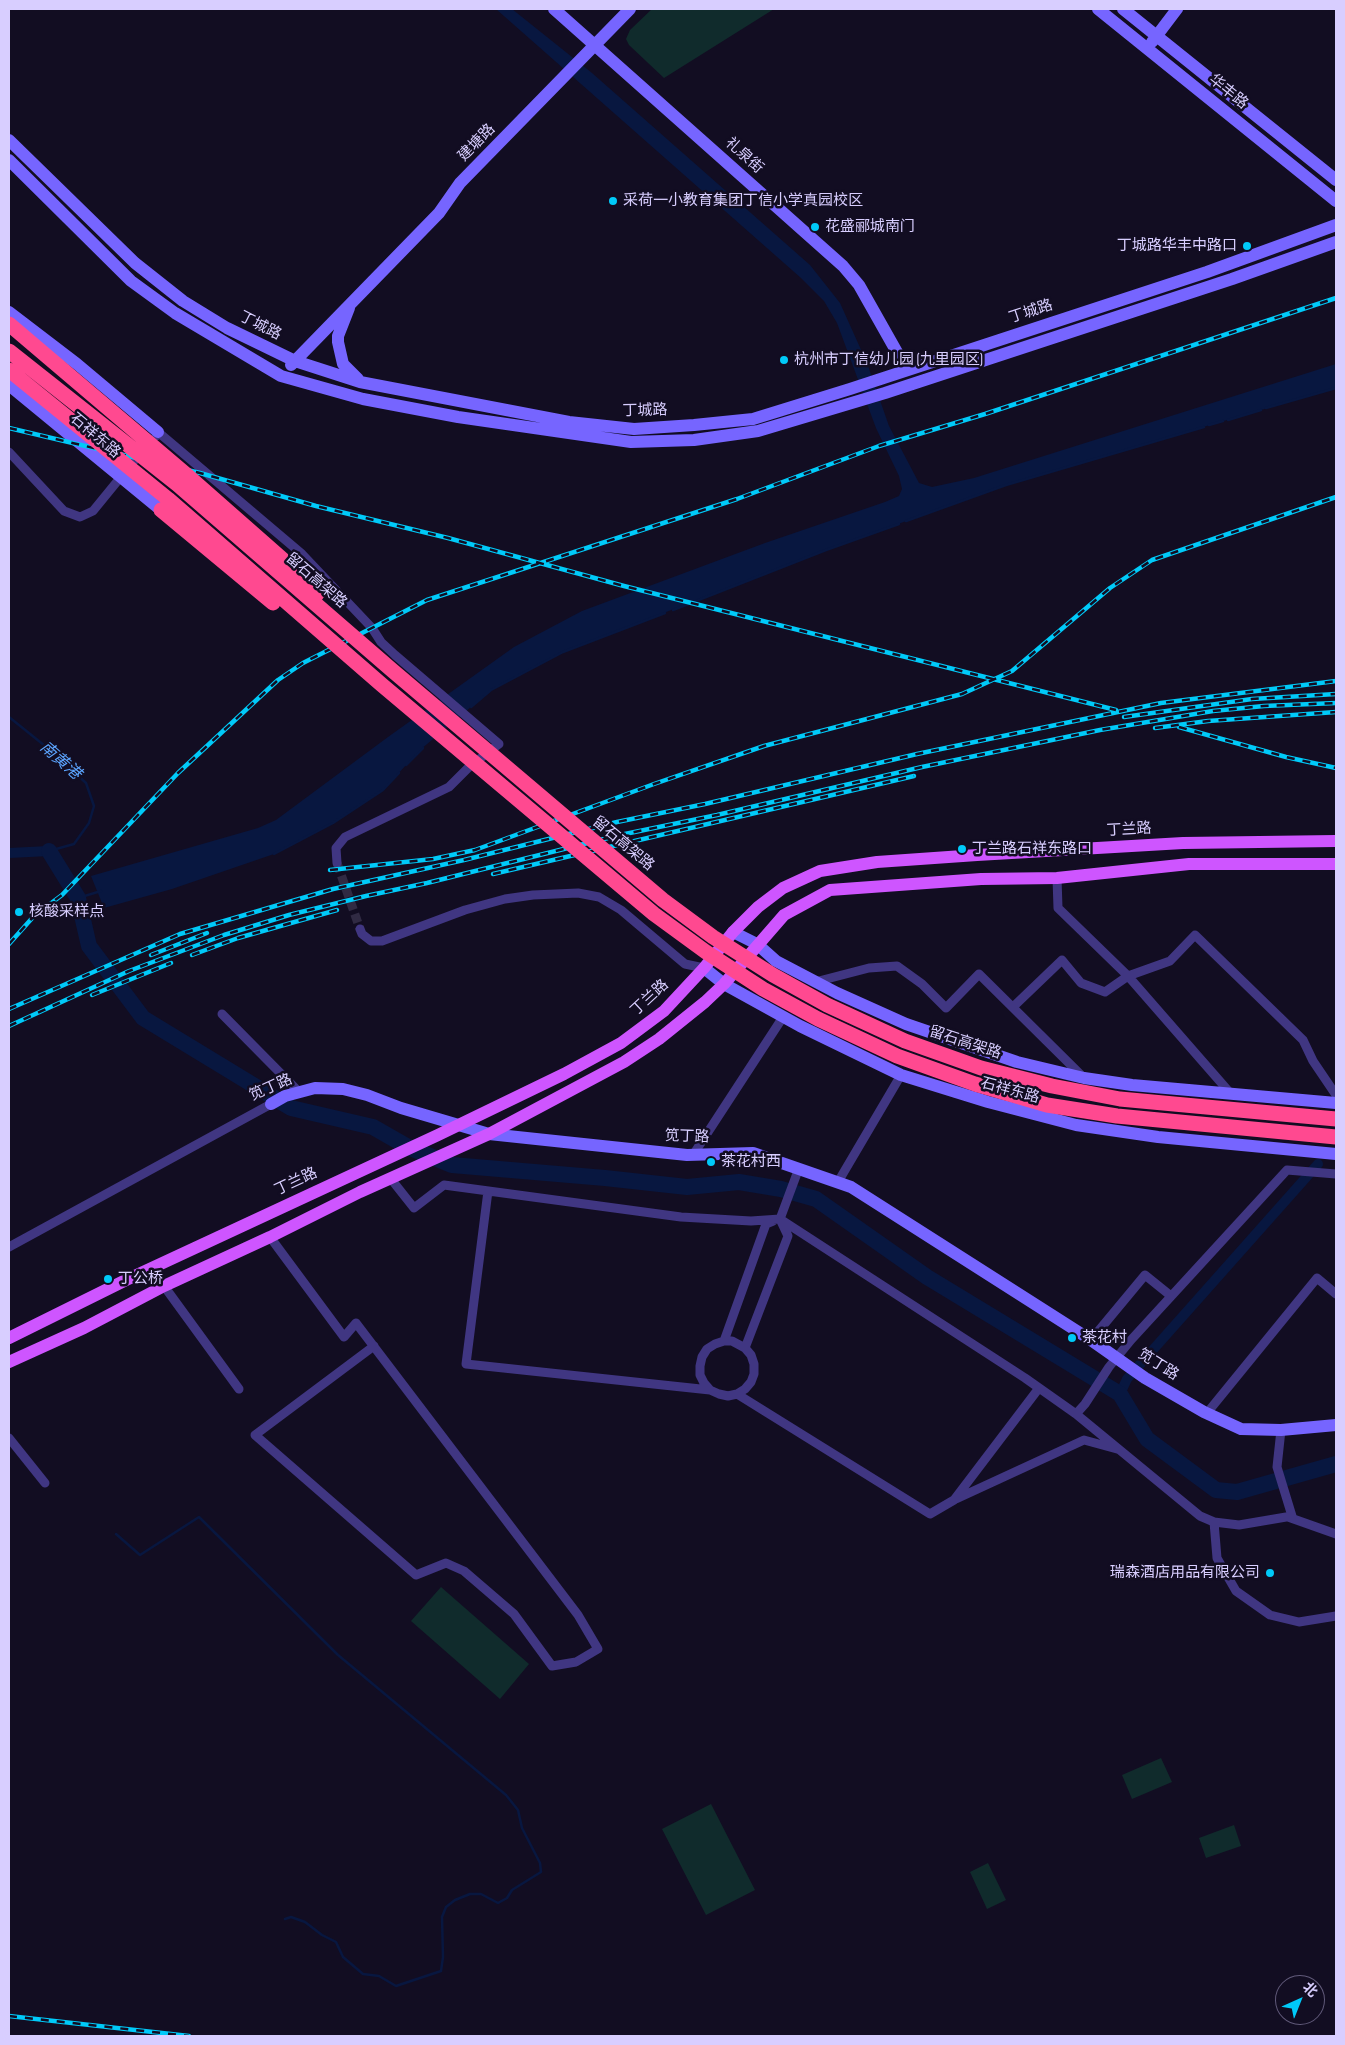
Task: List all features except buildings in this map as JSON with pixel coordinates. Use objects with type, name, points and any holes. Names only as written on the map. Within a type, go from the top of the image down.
[{"type":"highway","points":[[9,324],[72,376],[290,566],[393,672]]},
{"type":"highway","name":"留石高架路","points":[[9,351],[177,484],[393,672],[663,900],[713,937],[773,975],[827,1005],[905,1041],[982,1068],[1052,1086],[1120,1099],[1336,1119]]},
{"type":"highway","points":[[9,370],[168,499],[382,685],[654,914],[706,952],[755,984],[818,1019],[897,1056],[975,1084],[1047,1105],[1117,1116],[1336,1137]]},
{"type":"highway","points":[[161,510],[303,628],[382,685]]},
{"type":"main road","name":"礼泉街","points":[[554,9],[843,266],[859,285],[907,370]]},
{"type":"main road","name":"建塘路","points":[[281,376],[350,303],[440,213],[460,183],[630,9]]},
{"type":"main road","name":"华丰路","points":[[1098,9],[1336,201]]},
{"type":"main road","name":"华丰路","points":[[1123,9],[1336,180]]},
{"type":"main road","points":[[1148,48],[1177,9]]},
{"type":"main road","name":"丁城路","points":[[9,140],[136,263],[184,301],[228,328],[295,361],[360,382],[569,422],[634,429],[694,426],[753,419],[1207,272],[1336,225]]},
{"type":"main road","name":"丁城路","points":[[9,160],[131,281],[175,313],[281,376],[382,403],[554,432],[631,442],[694,440],[758,431],[885,393],[1232,279],[1336,242]]},
{"type":"main road","name":"建塘路","points":[[350,303],[338,336],[338,342],[343,364],[360,382]]},
{"type":"main road","points":[[9,312],[77,364],[158,432]]},
{"type":"main road","name":"石祥东路","points":[[9,385],[161,510]]},
{"type":"main road","name":"丁兰路","points":[[9,1338],[126,1280],[438,1135],[564,1074],[621,1043],[664,1011],[758,906],[783,888],[820,871],[877,862],[1183,843],[1336,841]]},
{"type":"main road","points":[[9,1362],[84,1328],[164,1286],[270,1237],[360,1192],[489,1134],[624,1062],[659,1039],[705,1002],[724,984],[784,915],[830,890],[971,880],[1057,878],[1189,864],[1336,864]]},
{"type":"main road","name":"石祥东路","points":[[733,932],[757,944],[776,961],[815,982],[906,1024],[1017,1062],[1084,1078],[1132,1085],[1336,1103]]},
{"type":"main road","name":"石祥东路","points":[[704,968],[724,984],[783,1017],[901,1074],[988,1102],[1076,1124],[1158,1137],[1336,1154]]},
{"type":"main road","name":"笕丁路","points":[[271,1104],[286,1096],[315,1088],[343,1089],[489,1134],[621,1150],[693,1155],[752,1153],[797,1173],[838,1182],[851,1187],[1091,1340],[1113,1363],[1128,1366],[1145,1378],[1206,1413],[1242,1429],[1281,1430],[1336,1425]]},
{"type":"street","points":[[9,452],[64,511],[80,517],[93,511],[158,432],[302,554],[372,628],[381,642],[499,744],[469,767],[449,787],[345,837],[336,848],[337,863]]},
{"type":"street","points":[[1057,878],[1058,908],[1128,976],[1231,1094]]},
{"type":"street","points":[[360,929],[362,934],[371,941],[382,941],[465,910],[505,899],[533,895],[578,893],[598,898],[621,910],[684,964],[704,968]]},
{"type":"street","points":[[1012,1007],[1062,960],[1081,983],[1105,992],[1128,976],[1170,961],[1195,934],[1303,1040],[1313,1061],[1336,1095]]},
{"type":"street","points":[[815,982],[869,968],[897,966],[922,984],[946,1008],[979,974],[1084,1078]]},
{"type":"street","points":[[222,1014],[299,1092]]},
{"type":"street","points":[[693,1155],[783,1017]]},
{"type":"street","points":[[838,1182],[901,1074]]},
{"type":"street","name":"笕丁路","points":[[9,1247],[271,1104]]},
{"type":"street","points":[[1076,1414],[1113,1363],[1171,1296],[1287,1170],[1336,1174]]},
{"type":"street","points":[[745,1348],[788,1236],[780,1219],[797,1173]]},
{"type":"street","points":[[390,1179],[414,1208],[444,1185],[570,1204],[681,1217],[751,1221],[780,1219],[1039,1388],[1076,1414],[1200,1516],[1214,1522],[1239,1525],[1292,1516],[1277,1467],[1281,1430]]},
{"type":"street","points":[[488,1191],[466,1364],[710,1390],[728,1396],[737,1394],[745,1389],[751,1382],[754,1374],[754,1364],[745,1348],[732,1342],[724,1341],[707,1349],[702,1357],[700,1375],[710,1390]]},
{"type":"street","points":[[724,1341],[766,1224],[780,1219]]},
{"type":"street","points":[[270,1237],[344,1337],[356,1323],[374,1346],[578,1616],[598,1649],[576,1662],[552,1666],[514,1614],[464,1571],[446,1563],[416,1576],[255,1435],[374,1346]]},
{"type":"street","points":[[1091,1340],[1146,1275],[1171,1296]]},
{"type":"street","points":[[1206,1413],[1317,1278],[1336,1294]]},
{"type":"street","points":[[164,1286],[239,1389]]},
{"type":"street","points":[[954,1500],[1039,1388]]},
{"type":"street","points":[[737,1394],[930,1514],[954,1500],[1084,1440],[1120,1450]]},
{"type":"street","points":[[9,1438],[45,1483]]},
{"type":"street","points":[[1288,1516],[1336,1534]]},
{"type":"street","points":[[1214,1522],[1217,1558],[1236,1591],[1270,1615],[1299,1622],[1336,1616]]},
{"type":"green space","points":[[652,9],[774,9],[664,78],[629,45],[626,39],[630,30]]},
{"type":"green space","points":[[441,1587],[529,1664],[500,1699],[411,1621]]},
{"type":"green space","points":[[1161,1758],[1172,1782],[1132,1799],[1122,1775]]},
{"type":"green space","points":[[711,1804],[755,1890],[706,1915],[662,1829]]},
{"type":"green space","points":[[1234,1825],[1241,1846],[1206,1858],[1199,1838]]},
{"type":"green space","points":[[988,1863],[1006,1900],[987,1909],[970,1872]]},
{"type":"water","points":[[496,9],[512,9],[592,73],[810,265],[840,303],[867,363],[889,426],[919,483],[932,487],[974,478],[1336,364],[1336,388],[1006,485],[826,550],[563,652],[491,690],[420,750],[383,790],[333,823],[274,854],[172,889],[104,908],[91,876],[258,828],[276,820],[514,647],[582,611],[765,543],[899,496],[902,489],[899,476],[876,428],[837,323],[824,301],[801,278]]},
{"type":"waterway","points":[[1266,408],[1336,388]]},
{"type":"waterway","points":[[1228,420],[1261,410]]},
{"type":"waterway","points":[[1209,425],[1223,421]]},
{"type":"waterway","points":[[906,521],[1006,485],[1204,427]]},
{"type":"waterway","points":[[673,610],[826,550],[899,524]]},
{"type":"waterway","points":[[471,707],[491,690],[563,652],[665,613]]},
{"type":"waterway","name":"南黄港","points":[[9,717],[55,754],[86,783],[94,806],[89,823],[74,844],[49,851]]},
{"type":"waterway","points":[[406,765],[423,748]]},
{"type":"waterway","points":[[274,854],[333,823],[383,790],[399,773]]},
{"type":"waterway","points":[[9,853],[49,851]]},
{"type":"waterway","points":[[49,851],[78,898],[89,946],[143,1018],[291,1108],[373,1127],[408,1147],[452,1165],[687,1187],[739,1182],[781,1189],[816,1199],[927,1277],[1120,1394],[1147,1439],[1216,1490],[1237,1492],[1336,1464]]},
{"type":"waterway","points":[[78,898],[101,891]]},
{"type":"waterway","points":[[1120,1394],[1127,1379],[1318,1164]]},
{"type":"waterway","points":[[116,1534],[140,1555],[199,1517],[338,1655],[506,1795],[518,1810],[522,1828],[540,1863],[541,1872],[512,1890],[507,1898],[498,1903],[481,1894],[470,1894],[455,1900],[446,1907],[442,1917],[443,1957],[441,1971],[396,1986],[379,1976],[363,1974],[343,1957],[336,1942],[322,1935],[305,1922],[291,1917],[285,1919]]},
{"type":"tunnel","points":[[337,863],[360,929]]},
{"type":"railway","points":[[9,944],[34,916],[62,895],[178,773],[278,680],[303,663],[427,600],[737,499],[879,446],[985,414],[1336,298]]},
{"type":"railway","points":[[9,428],[200,473],[316,506],[448,538],[624,586],[1116,710]]},
{"type":"railway","points":[[330,870],[433,859],[475,850],[764,746],[962,694],[1012,671],[1110,588],[1152,560],[1336,497]]},
{"type":"railway","points":[[9,1009],[180,934],[333,889],[917,754],[1161,703],[1336,681]]},
{"type":"railway","points":[[1124,717],[1252,699],[1336,694]]},
{"type":"railway","points":[[9,1026],[129,971],[224,935],[289,915],[366,896],[427,883],[620,835],[717,815],[922,767],[1100,730],[1213,711],[1264,706],[1336,703]]},
{"type":"railway","points":[[1155,728],[1208,721],[1336,712]]},
{"type":"railway","points":[[1179,727],[1286,757],[1336,768]]},
{"type":"railway","points":[[493,874],[914,776]]},
{"type":"railway","points":[[192,955],[238,938],[337,910]]},
{"type":"railway","points":[[151,955],[207,933]]},
{"type":"railway","points":[[92,995],[171,963]]},
{"type":"railway","points":[[9,2016],[189,2036]]},
{"type":"place","name":"采荷一小教育集团丁信小学真园校区","points":[[613,201]]},
{"type":"place","name":"花盛郦城南门","points":[[815,227]]},
{"type":"place","name":"丁城路华丰中路口","points":[[1247,246]]},
{"type":"place","name":"杭州市丁信幼儿园 (九里园区)","points":[[784,360]]},
{"type":"place","name":"丁兰路石祥东路口","points":[[962,849]]},
{"type":"place","name":"核酸采样点","points":[[19,912]]},
{"type":"place","name":"茶花村西","points":[[711,1162]]},
{"type":"place","name":"丁公桥","points":[[108,1279]]},
{"type":"place","name":"茶花村","points":[[1072,1338]]},
{"type":"place","name":"瑞森酒店用品有限公司","points":[[1270,1573]]}]
